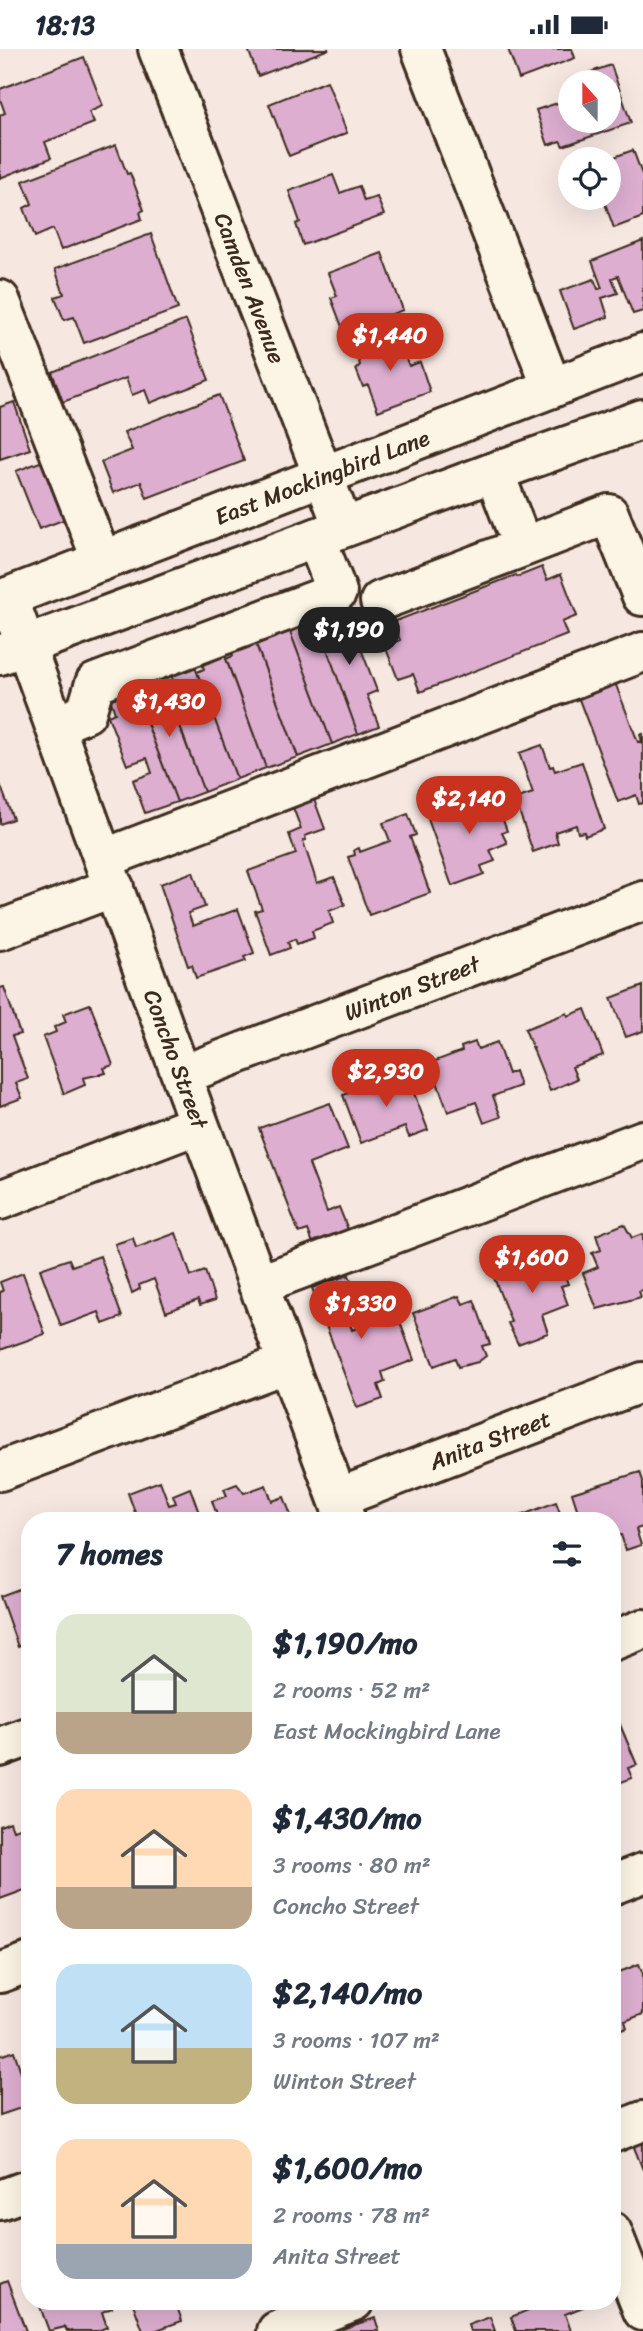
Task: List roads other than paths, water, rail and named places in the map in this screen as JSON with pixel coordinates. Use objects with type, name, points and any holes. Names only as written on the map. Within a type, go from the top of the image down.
[{"type":"street","name":"Camden Avenue","points":[[55,726],[86,713],[95,683],[337,592],[324,476],[158,49]]},
{"type":"street","points":[[421,49],[552,388]]},
{"type":"street","points":[[0,300],[102,561]]},
{"type":"street","name":"East Mockingbird Lane","points":[[4,598],[643,352]]},
{"type":"street","points":[[13,650],[643,419]]},
{"type":"street","points":[[494,472],[523,547]]},
{"type":"street","points":[[380,601],[609,514],[642,596]]},
{"type":"street","name":"Concho Street","points":[[4,598],[13,650],[55,726],[342,1509]]},
{"type":"street","points":[[0,930],[109,873],[643,652]]},
{"type":"street","name":"Winton Street","points":[[182,1075],[643,901]]},
{"type":"street","points":[[0,1200],[199,1124]]},
{"type":"street","points":[[258,1285],[643,1140]]},
{"type":"street","points":[[0,1471],[288,1363]]},
{"type":"street","name":"Anita Street","points":[[342,1509],[643,1383]]},
{"type":"street","points":[[621,1637],[643,1629]]},
{"type":"street","points":[[0,1747],[21,1739]]},
{"type":"street","points":[[621,1882],[643,1873]]},
{"type":"street","points":[[0,1973],[21,1965]]},
{"type":"street","points":[[621,2130],[643,2122]]},
{"type":"street","points":[[0,2200],[21,2192]]},
{"type":"street","points":[[621,2255],[643,2311]]},
{"type":"street","points":[[276,2331],[331,2310]]}]
